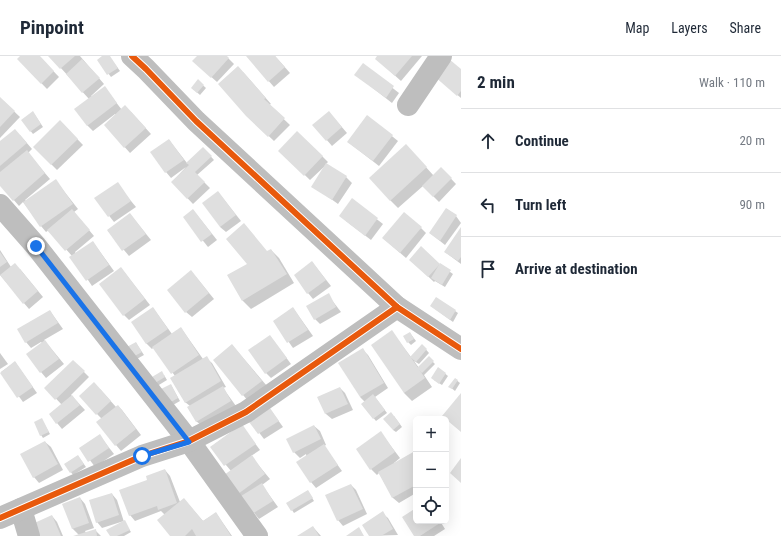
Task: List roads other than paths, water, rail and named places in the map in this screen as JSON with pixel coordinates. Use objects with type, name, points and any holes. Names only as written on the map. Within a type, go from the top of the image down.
[{"type":"street","points":[[132,56],[196,122],[397,307],[461,349]]},
{"type":"street","points":[[408,105],[441,56]]},
{"type":"street","points":[[0,205],[36,246],[189,442],[257,536]]},
{"type":"street","points":[[0,518],[142,456],[189,442],[246,412],[397,307]]},
{"type":"street","points":[[21,509],[29,536]]}]
